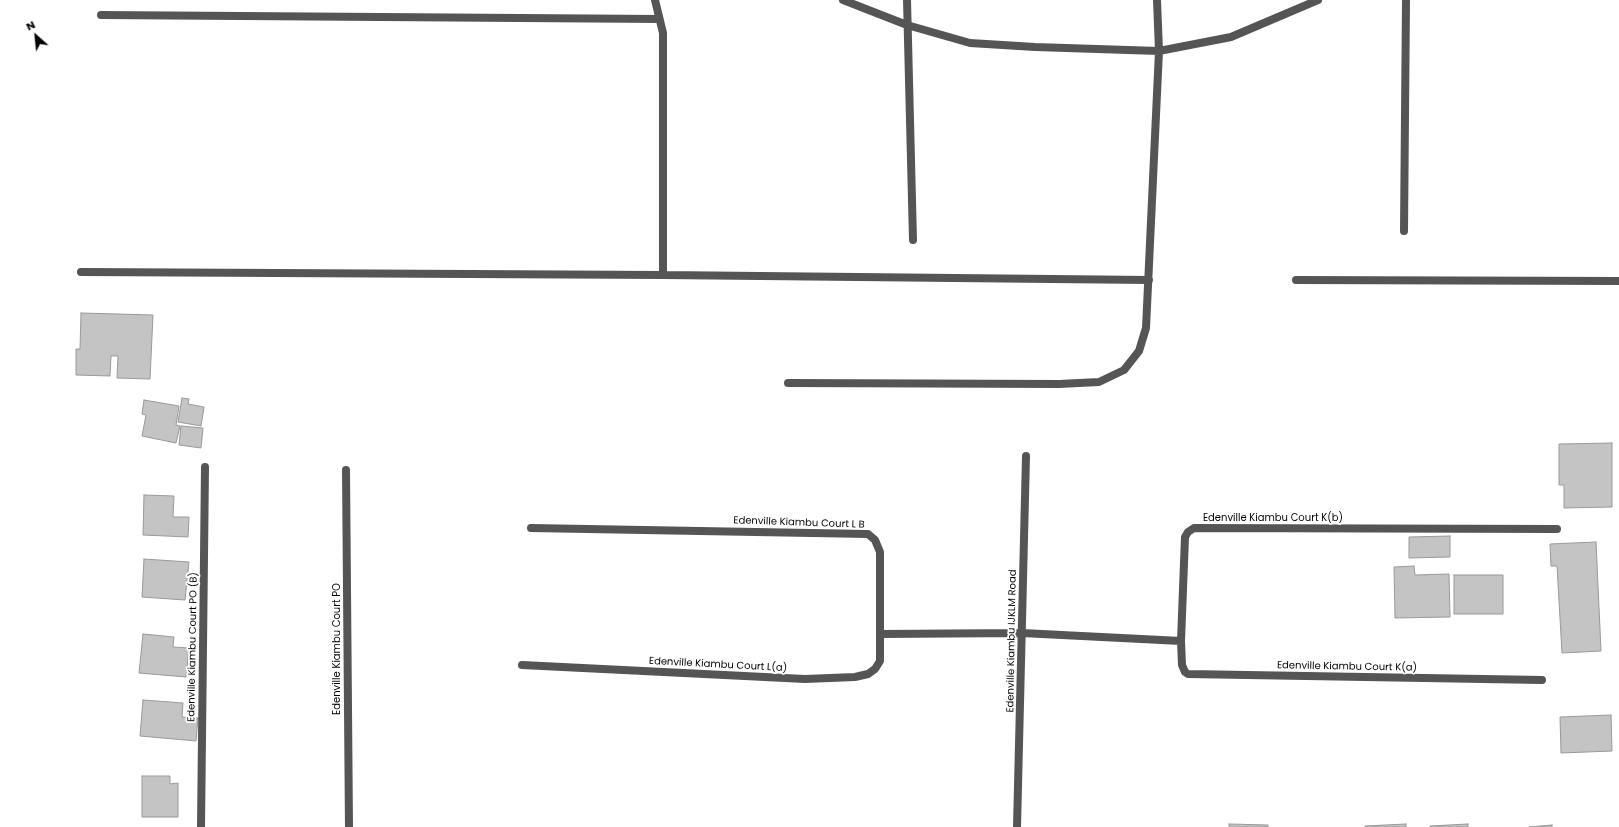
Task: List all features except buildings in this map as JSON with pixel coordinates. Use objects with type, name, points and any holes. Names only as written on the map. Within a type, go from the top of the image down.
[{"type":"street","points":[[655,0],[663,33],[663,275]]},
{"type":"street","points":[[843,0],[907,25],[970,43],[1035,48],[1159,51],[1231,37],[1318,0]]},
{"type":"street","points":[[906,0],[913,240]]},
{"type":"street","points":[[788,383],[1011,384],[1099,382],[1124,370],[1139,351],[1146,328],[1159,51],[1158,0]]},
{"type":"street","points":[[1404,231],[1406,0]]},
{"type":"street","points":[[102,15],[660,19]]},
{"type":"street","points":[[81,272],[663,275],[1149,280]]},
{"type":"street","points":[[1296,280],[1619,281]]},
{"type":"street","name":"Edenville Kiambu IJKLM Road","points":[[1017,827],[1026,456]]},
{"type":"street","name":"Edenville Kiambu Court PO (B)","points":[[201,827],[205,467]]},
{"type":"street","name":"Edenville Kiambu Court PO","points":[[346,470],[348,827]]},
{"type":"street","name":"Edenville Kiambu Court L B","points":[[531,528],[868,534],[875,540],[880,552],[880,634]]},
{"type":"street","name":"Edenville Kiambu Court K(b)","points":[[1181,641],[1185,537],[1188,532],[1194,528],[1557,529]]},
{"type":"street","points":[[880,634],[1022,633],[1181,641]]},
{"type":"street","name":"Edenville Kiambu Court L(a)","points":[[522,665],[805,679],[855,677],[868,674],[875,669],[880,661],[880,634]]},
{"type":"street","name":"Edenville Kiambu Court K(a)","points":[[1181,641],[1182,666],[1188,674],[1542,680]]}]
